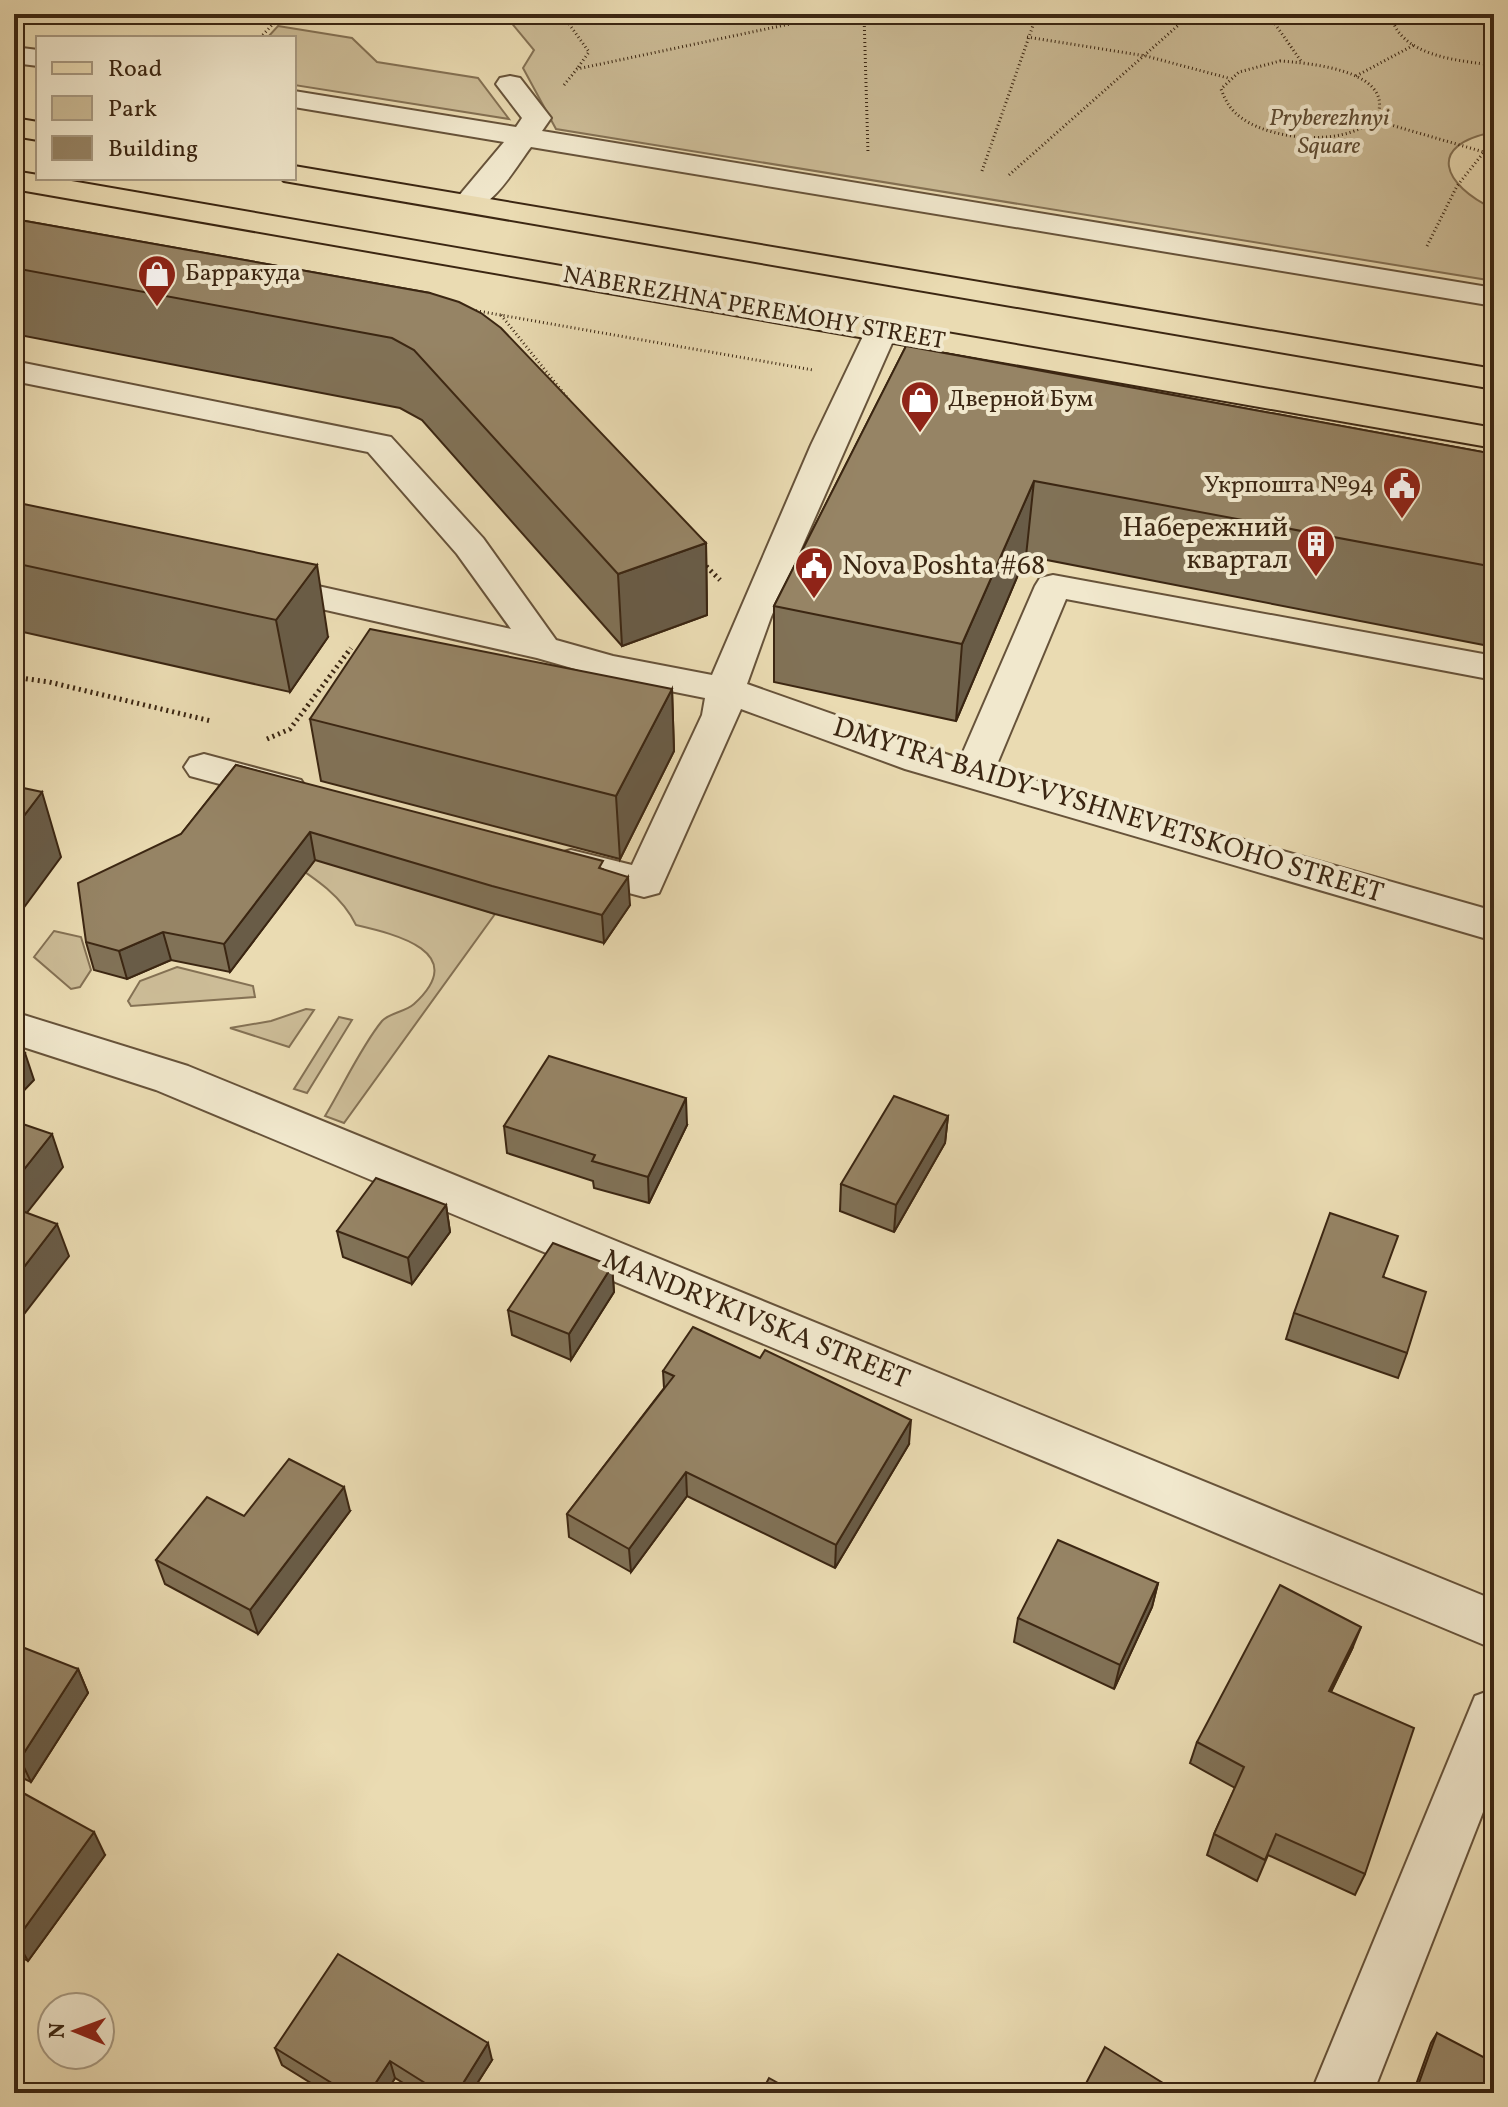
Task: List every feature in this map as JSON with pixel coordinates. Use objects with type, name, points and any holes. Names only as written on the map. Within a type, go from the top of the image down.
[{"type":"main road","points":[[14,127],[36,131]]},
{"type":"main road","name":"NABEREZHNA PEREMOHY STREET","points":[[296,175],[1494,379]]},
{"type":"main road","name":"NABEREZHNA PEREMOHY STREET","points":[[14,180],[1494,438]]},
{"type":"main road","points":[[427,252],[467,204]]},
{"type":"street","points":[[14,55],[36,58]]},
{"type":"street","points":[[510,84],[530,127]]},
{"type":"street","points":[[296,99],[530,127],[868,194],[1494,297]]},
{"type":"street","points":[[467,204],[494,176],[530,127]]},
{"type":"street","points":[[538,855],[644,883],[721,715],[725,690],[755,614],[858,377],[881,332]]},
{"type":"street","points":[[14,371],[379,444],[470,546],[543,648]]},
{"type":"street","name":"DMYTRA BAIDY-VYSHNEVETSKOHO STREET","points":[[229,577],[543,648],[610,667],[725,690],[919,760],[1494,926]]},
{"type":"street","points":[[972,776],[1053,586],[1494,668]]},
{"type":"street","points":[[204,767],[326,799]]},
{"type":"street","name":"MANDRYKIVSKA STREET","points":[[14,1028],[172,1078],[1494,1625]]},
{"type":"street","points":[[1342,2093],[1494,1714]]},
{"type":"path","points":[[262,36],[272,25],[294,14]]},
{"type":"path","points":[[530,127],[589,52],[562,14]]},
{"type":"path","points":[[577,69],[837,14]]},
{"type":"path","points":[[864,14],[868,194]]},
{"type":"path","points":[[969,210],[1037,14]]},
{"type":"path","points":[[969,210],[1191,14]]},
{"type":"path","points":[[1268,14],[1302,62]]},
{"type":"path","points":[[1389,14],[1398,33],[1414,45],[1437,55],[1494,65]]},
{"type":"path","points":[[1027,37],[1146,56],[1228,78]]},
{"type":"path","points":[[1356,76],[1414,45]]},
{"type":"path","points":[[1302,62],[1340,69],[1356,76],[1371,86],[1379,97],[1381,109],[1374,120],[1358,130],[1335,136],[1279,134],[1254,126],[1234,115],[1222,103],[1221,89],[1228,78],[1259,64],[1302,62]]},
{"type":"path","points":[[1374,120],[1494,155]]},
{"type":"path","points":[[1429,240],[1457,186],[1484,152]]},
{"type":"path","points":[[470,310],[858,377]]},
{"type":"path","points":[[501,315],[571,402]]},
{"type":"path","points":[[698,558],[755,614]]},
{"type":"path","points":[[204,767],[290,729],[379,611]]},
{"type":"path","points":[[14,677],[49,682],[213,721],[204,767]]},
{"type":"green space","name":"Pryberezhnyi Square","points":[[504,14],[1494,14],[1494,132],[1458,146],[1450,156],[1449,166],[1453,178],[1463,189],[1494,209],[1494,281],[556,129],[523,68],[534,50]]},
{"type":"green space","points":[[278,26],[352,38],[377,62],[478,78],[509,119],[296,85],[296,36],[269,36]]},
{"type":"green space","points":[[240,825],[495,914],[344,1123],[325,1116],[382,1021],[414,1004],[429,986],[434,971],[431,959],[421,948],[407,940],[356,925],[334,895]]},
{"type":"green space","points":[[54,931],[81,937],[91,970],[80,987],[71,989],[34,957]]},
{"type":"green space","points":[[177,967],[253,986],[255,997],[131,1006],[128,1001],[140,981]]},
{"type":"green space","points":[[306,1009],[314,1010],[289,1047],[230,1028],[271,1021]]},
{"type":"green space","points":[[339,1017],[352,1020],[307,1093],[294,1089]]},
{"type":"building","points":[[14,219],[430,293],[459,302],[501,328],[706,543],[618,574],[414,350],[392,338],[14,268]]},
{"type":"building","points":[[906,346],[1494,454],[1494,567],[1034,481],[962,644],[774,606]]},
{"type":"building","points":[[14,502],[317,565],[276,620],[14,563]]},
{"type":"building","points":[[370,629],[672,689],[616,796],[310,719]]},
{"type":"building","points":[[236,765],[603,861],[599,868],[628,877],[602,915],[310,832],[224,944],[163,932],[119,951],[86,942],[78,883],[181,834]]},
{"type":"building","points":[[14,786],[42,792],[14,829]]},
{"type":"building","points":[[14,1048],[25,1053],[14,1064]]},
{"type":"building","points":[[549,1056],[686,1098],[648,1177],[592,1161],[595,1155],[504,1126]]},
{"type":"building","points":[[894,1096],[948,1116],[896,1205],[841,1184]]},
{"type":"building","points":[[14,1121],[52,1134],[14,1182]]},
{"type":"building","points":[[376,1178],[446,1205],[408,1258],[337,1231]]},
{"type":"building","points":[[14,1208],[57,1224],[14,1280]]},
{"type":"building","points":[[1330,1213],[1398,1236],[1383,1277],[1426,1292],[1407,1353],[1294,1313]]},
{"type":"building","points":[[553,1243],[612,1266],[569,1334],[508,1310]]},
{"type":"building","points":[[693,1327],[760,1358],[765,1350],[911,1420],[836,1545],[686,1472],[629,1549],[567,1514],[674,1376],[663,1371]]},
{"type":"building","points":[[289,1459],[344,1487],[250,1610],[156,1560],[207,1497],[244,1516]]},
{"type":"building","points":[[1058,1540],[1158,1583],[1120,1665],[1018,1618]]},
{"type":"building","points":[[1280,1585],[1361,1627],[1329,1691],[1414,1728],[1365,1874],[1276,1834],[1265,1860],[1214,1834],[1244,1767],[1197,1742]]},
{"type":"building","points":[[22,1647],[78,1669],[20,1759],[14,1756],[14,1659]]},
{"type":"building","points":[[25,1794],[94,1832],[16,1940],[14,1807]]},
{"type":"building","points":[[338,1954],[488,2043],[457,2093],[441,2093],[390,2061],[369,2093],[348,2093],[275,2048]]},
{"type":"building","points":[[1437,2033],[1493,2062],[1484,2093],[1416,2091]]},
{"type":"building","points":[[1105,2047],[1179,2093],[1081,2093]]},
{"type":"building","points":[[769,2078],[796,2093],[761,2093]]},
{"type":"place","name":"Барракуда","points":[[157,308]]},
{"type":"place","name":"Дверной Бум","points":[[920,434]]},
{"type":"place","name":"Укрпошта №94","points":[[1402,520]]},
{"type":"place","name":"Набережний квартал","points":[[1316,578]]},
{"type":"place","name":"Nova Poshta #68","points":[[814,600]]}]
